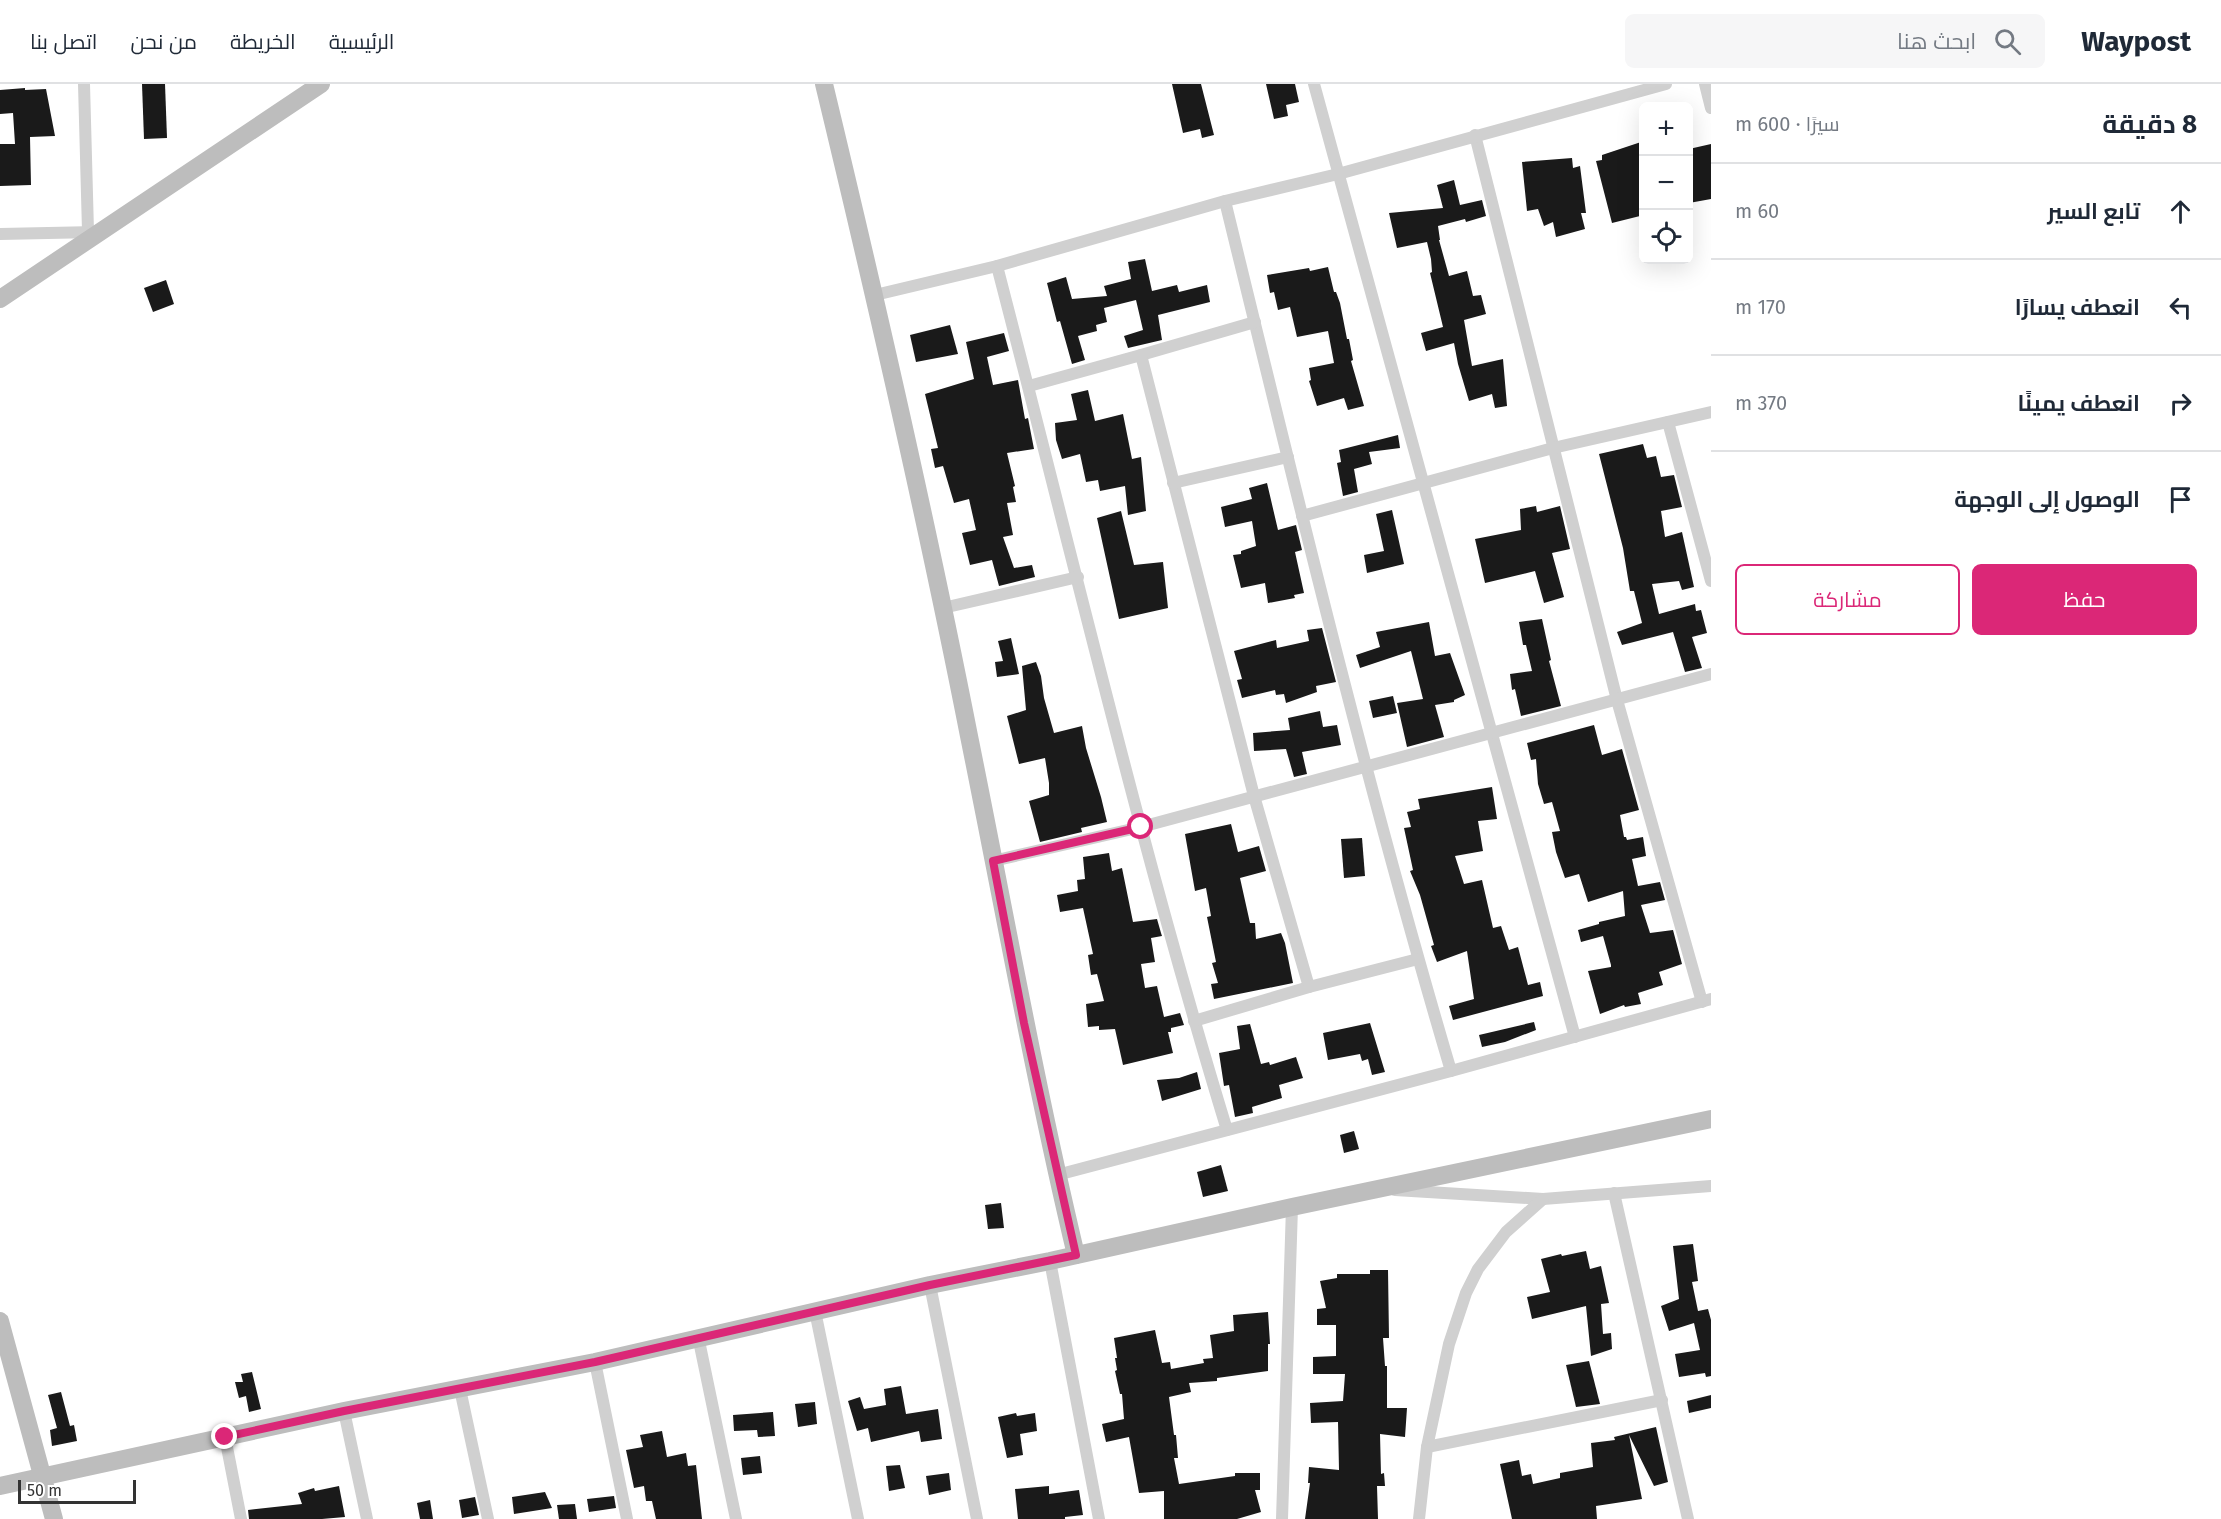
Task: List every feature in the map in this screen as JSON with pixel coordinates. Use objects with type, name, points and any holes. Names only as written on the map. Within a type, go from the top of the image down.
[{"type":"main road","points":[[0,299],[92,232],[321,84]]},
{"type":"main road","points":[[824,84],[875,295],[943,608],[1024,1023],[1076,1255]]},
{"type":"main road","points":[[0,1486],[344,1411],[595,1362],[698,1336],[930,1285],[1711,1119]]},
{"type":"main road","points":[[0,1321],[54,1519]]},
{"type":"street","points":[[0,234],[92,232],[84,84]]},
{"type":"street","points":[[1314,84],[1575,1037]]},
{"type":"street","points":[[875,295],[997,266],[1225,201],[1338,174],[1666,84]]},
{"type":"street","points":[[1705,84],[1711,108]]},
{"type":"street","points":[[1057,1175],[1451,1071],[1707,1000],[1617,700],[1475,135]]},
{"type":"street","points":[[1225,201],[1302,516],[1367,767],[1418,959],[1451,1071]]},
{"type":"street","points":[[997,266],[1141,827],[1194,1021],[1227,1130]]},
{"type":"street","points":[[1029,386],[1255,322]]},
{"type":"street","points":[[1141,355],[1254,796],[1309,987]]},
{"type":"street","points":[[1302,516],[1553,448],[1711,412]]},
{"type":"street","points":[[1668,422],[1711,581]]},
{"type":"street","points":[[1173,483],[1288,457]]},
{"type":"street","points":[[943,608],[1078,577]]},
{"type":"street","points":[[993,861],[1141,827],[1711,674]]},
{"type":"street","points":[[1194,1021],[1309,987],[1418,959]]},
{"type":"street","points":[[1379,1189],[1543,1199],[1711,1186]]},
{"type":"street","points":[[1614,1194],[1688,1519]]},
{"type":"street","points":[[1419,1519],[1427,1447],[1449,1344],[1466,1293],[1478,1269],[1506,1232],[1543,1199]]},
{"type":"street","points":[[1282,1519],[1292,1207]]},
{"type":"street","points":[[1050,1261],[1099,1519]]},
{"type":"street","points":[[930,1285],[976,1519]]},
{"type":"street","points":[[815,1311],[858,1519]]},
{"type":"street","points":[[698,1336],[736,1519]]},
{"type":"street","points":[[595,1362],[627,1519]]},
{"type":"street","points":[[460,1389],[488,1519]]},
{"type":"street","points":[[1427,1447],[1662,1400]]},
{"type":"street","points":[[344,1411],[367,1519]]},
{"type":"street","points":[[225,1437],[241,1519]]},
{"type":"building","points":[[142,84],[165,84],[167,138],[144,139]]},
{"type":"building","points":[[1172,84],[1201,84],[1214,135],[1202,138],[1200,129],[1183,133]]},
{"type":"building","points":[[1266,84],[1295,84],[1299,102],[1286,105],[1288,116],[1274,119]]},
{"type":"building","points":[[25,88],[25,90],[46,89],[55,136],[30,137],[31,185],[0,186],[0,144],[15,144],[13,113],[0,114],[0,90]]},
{"type":"building","points":[[1639,143],[1639,216],[1612,223],[1596,161],[1602,160],[1602,155]]},
{"type":"building","points":[[1711,144],[1711,199],[1693,202],[1693,156],[1693,148]]},
{"type":"building","points":[[1572,158],[1573,168],[1580,166],[1586,213],[1581,213],[1585,229],[1556,237],[1553,222],[1544,226],[1538,209],[1527,211],[1522,162]]},
{"type":"building","points":[[1454,180],[1460,205],[1482,200],[1486,216],[1438,226],[1439,240],[1449,276],[1467,271],[1473,296],[1481,295],[1486,314],[1464,320],[1472,366],[1503,359],[1507,406],[1495,408],[1492,394],[1469,401],[1454,343],[1426,351],[1421,333],[1443,327],[1430,273],[1432,272],[1431,259],[1427,242],[1397,248],[1389,213],[1443,208],[1437,185]]},
{"type":"building","points":[[1145,259],[1152,291],[1177,285],[1179,292],[1207,285],[1210,302],[1158,315],[1162,340],[1128,348],[1124,336],[1143,330],[1136,300],[1104,308],[1107,322],[1096,325],[1097,331],[1078,336],[1085,360],[1072,364],[1060,321],[1057,322],[1047,283],[1066,277],[1072,299],[1107,296],[1104,286],[1131,279],[1128,262]]},
{"type":"building","points":[[1328,267],[1334,292],[1340,303],[1353,360],[1351,361],[1364,406],[1348,410],[1344,398],[1317,406],[1309,381],[1311,380],[1309,368],[1334,363],[1328,331],[1297,337],[1290,307],[1278,310],[1274,292],[1270,293],[1267,275]]},
{"type":"building","points":[[166,280],[174,304],[153,312],[144,288]]},
{"type":"building","points":[[950,325],[958,354],[916,362],[910,335]]},
{"type":"building","points":[[1004,333],[1009,351],[987,357],[993,385],[1018,380],[1025,419],[1028,418],[1034,449],[1007,453],[1015,486],[1013,487],[1016,502],[1007,503],[1013,535],[1003,537],[1014,568],[1032,565],[1035,577],[999,586],[992,560],[970,565],[962,533],[976,530],[969,499],[954,503],[943,466],[935,468],[931,449],[938,448],[925,394],[974,379],[966,342]]},
{"type":"building","points":[[1088,390],[1095,421],[1123,414],[1132,459],[1141,457],[1146,511],[1128,515],[1125,486],[1100,491],[1098,480],[1086,482],[1080,454],[1062,459],[1056,440],[1055,423],[1077,420],[1071,394]]},
{"type":"building","points":[[1398,435],[1400,448],[1369,452],[1372,464],[1354,469],[1358,492],[1343,496],[1337,463],[1341,462],[1339,450]]},
{"type":"building","points":[[1643,444],[1647,458],[1656,456],[1661,477],[1674,475],[1682,507],[1661,511],[1665,537],[1682,532],[1694,587],[1682,590],[1679,581],[1652,584],[1659,614],[1695,604],[1696,611],[1701,610],[1707,633],[1692,637],[1702,668],[1685,672],[1673,632],[1622,645],[1617,632],[1642,623],[1634,591],[1630,591],[1623,548],[1599,454]]},
{"type":"building","points":[[1267,483],[1278,530],[1296,525],[1302,550],[1295,552],[1304,593],[1294,595],[1295,598],[1268,603],[1265,583],[1241,588],[1233,555],[1241,554],[1241,551],[1256,546],[1252,521],[1225,527],[1221,507],[1252,499],[1249,488]]},
{"type":"building","points":[[1536,506],[1537,512],[1560,506],[1570,549],[1552,553],[1564,597],[1544,603],[1535,571],[1485,583],[1475,539],[1521,530],[1520,509]]},
{"type":"building","points":[[1392,510],[1404,564],[1367,573],[1364,555],[1384,551],[1376,514]]},
{"type":"building","points":[[1121,511],[1134,565],[1163,562],[1168,608],[1119,619],[1097,518]]},
{"type":"building","points":[[1542,619],[1551,660],[1549,661],[1561,706],[1521,716],[1515,689],[1512,690],[1510,674],[1532,671],[1526,645],[1523,645],[1519,622]]},
{"type":"building","points":[[1429,622],[1435,656],[1450,653],[1465,695],[1454,702],[1435,705],[1444,737],[1407,747],[1397,703],[1423,699],[1411,651],[1360,668],[1356,655],[1380,647],[1376,632]]},
{"type":"building","points":[[1322,628],[1336,682],[1316,686],[1317,692],[1286,703],[1284,694],[1276,695],[1275,690],[1242,698],[1237,680],[1242,679],[1234,651],[1276,640],[1277,648],[1309,641],[1307,630]]},
{"type":"building","points":[[1011,638],[1019,674],[997,677],[995,662],[1003,661],[998,641]]},
{"type":"building","points":[[1036,662],[1054,733],[1082,726],[1107,822],[1081,828],[1082,832],[1040,842],[1029,801],[1049,795],[1045,758],[1019,764],[1007,716],[1026,710],[1022,666]]},
{"type":"building","points":[[1393,696],[1397,713],[1373,718],[1369,701]]},
{"type":"building","points":[[1320,711],[1323,727],[1337,725],[1341,745],[1302,752],[1307,774],[1294,777],[1286,749],[1254,751],[1253,733],[1290,730],[1288,718]]},
{"type":"building","points":[[1594,725],[1602,755],[1622,749],[1639,810],[1620,815],[1624,837],[1627,840],[1643,837],[1646,856],[1632,859],[1638,886],[1660,882],[1665,900],[1641,905],[1650,933],[1673,930],[1682,964],[1659,972],[1663,985],[1638,993],[1641,1004],[1625,1007],[1624,1005],[1600,1014],[1588,971],[1611,967],[1611,965],[1603,936],[1581,942],[1578,930],[1625,916],[1623,891],[1588,902],[1579,874],[1565,878],[1552,832],[1560,831],[1552,802],[1544,804],[1538,784],[1536,759],[1531,760],[1527,743]]},
{"type":"building","points":[[1492,787],[1497,819],[1478,821],[1483,851],[1455,856],[1464,884],[1482,880],[1493,928],[1501,926],[1509,950],[1518,947],[1528,985],[1540,982],[1543,996],[1453,1020],[1449,1006],[1474,999],[1467,951],[1437,962],[1431,946],[1434,945],[1420,895],[1410,871],[1413,870],[1404,828],[1411,827],[1407,812],[1420,809],[1418,799]]},
{"type":"building","points":[[1231,824],[1238,852],[1259,846],[1266,871],[1240,878],[1250,923],[1255,923],[1256,939],[1281,933],[1293,983],[1214,999],[1211,984],[1218,983],[1212,963],[1216,962],[1207,917],[1211,916],[1206,888],[1195,891],[1185,834]]},
{"type":"building","points":[[1362,838],[1365,876],[1344,878],[1341,839]]},
{"type":"building","points":[[1109,853],[1112,871],[1122,868],[1133,922],[1157,919],[1162,936],[1151,938],[1155,962],[1141,964],[1145,988],[1157,986],[1164,1017],[1180,1013],[1184,1025],[1171,1028],[1171,1032],[1168,1032],[1173,1053],[1123,1065],[1115,1029],[1099,1030],[1099,1026],[1088,1027],[1086,1004],[1104,1001],[1097,974],[1091,975],[1088,955],[1093,954],[1083,908],[1060,912],[1057,895],[1078,891],[1077,880],[1085,879],[1083,857]]},
{"type":"building","points":[[1534,1022],[1536,1030],[1505,1042],[1482,1047],[1479,1035]]},
{"type":"building","points":[[1370,1023],[1385,1072],[1372,1075],[1368,1059],[1362,1061],[1360,1054],[1328,1060],[1323,1033]]},
{"type":"building","points":[[1250,1024],[1261,1064],[1269,1062],[1270,1065],[1296,1057],[1303,1078],[1279,1085],[1282,1098],[1252,1107],[1253,1113],[1235,1117],[1229,1085],[1224,1086],[1219,1053],[1240,1049],[1237,1026]]},
{"type":"building","points":[[1197,1072],[1201,1089],[1162,1101],[1157,1080],[1179,1078]]},
{"type":"building","points":[[1354,1131],[1359,1149],[1344,1153],[1340,1135]]},
{"type":"building","points":[[1221,1165],[1228,1191],[1203,1197],[1197,1172]]},
{"type":"building","points":[[1001,1203],[1004,1228],[988,1229],[985,1205]]},
{"type":"building","points":[[1693,1244],[1698,1281],[1692,1282],[1698,1311],[1708,1309],[1711,1320],[1711,1376],[1706,1377],[1705,1373],[1679,1377],[1675,1354],[1700,1350],[1694,1323],[1669,1331],[1661,1306],[1679,1299],[1673,1246]]},
{"type":"building","points":[[1586,1251],[1590,1269],[1601,1266],[1609,1303],[1601,1304],[1603,1334],[1611,1333],[1612,1349],[1591,1356],[1586,1306],[1532,1319],[1527,1297],[1550,1292],[1541,1259]]},
{"type":"building","points":[[1370,1270],[1388,1270],[1389,1338],[1383,1338],[1385,1366],[1387,1366],[1387,1408],[1407,1408],[1405,1437],[1380,1434],[1381,1474],[1384,1473],[1385,1486],[1377,1486],[1378,1519],[1305,1519],[1310,1483],[1308,1483],[1309,1467],[1339,1470],[1338,1422],[1311,1423],[1310,1403],[1343,1401],[1345,1374],[1313,1374],[1313,1357],[1336,1356],[1336,1325],[1317,1325],[1317,1309],[1326,1308],[1320,1281],[1337,1278],[1337,1274],[1370,1274]]},
{"type":"building","points":[[1268,1312],[1270,1344],[1268,1344],[1268,1371],[1217,1378],[1217,1381],[1189,1383],[1191,1392],[1169,1397],[1174,1435],[1176,1435],[1178,1458],[1174,1458],[1179,1484],[1235,1476],[1235,1473],[1260,1473],[1260,1490],[1255,1490],[1261,1512],[1237,1519],[1164,1519],[1164,1491],[1139,1493],[1129,1437],[1106,1442],[1102,1424],[1124,1419],[1122,1394],[1120,1394],[1115,1371],[1117,1370],[1115,1358],[1117,1358],[1114,1338],[1155,1330],[1162,1363],[1170,1362],[1171,1369],[1204,1363],[1203,1359],[1213,1358],[1210,1335],[1234,1331],[1233,1315]]},
{"type":"building","points":[[1589,1361],[1600,1404],[1576,1407],[1566,1365]]},
{"type":"building","points":[[252,1372],[261,1409],[249,1412],[246,1396],[239,1398],[235,1382],[243,1382],[241,1374]]},
{"type":"building","points":[[901,1386],[906,1414],[938,1409],[942,1439],[921,1442],[919,1431],[871,1442],[868,1428],[857,1431],[848,1401],[860,1397],[864,1409],[886,1405],[884,1389]]},
{"type":"building","points":[[61,1392],[70,1426],[74,1425],[77,1441],[52,1446],[50,1430],[57,1428],[48,1395]]},
{"type":"building","points":[[1711,1395],[1711,1408],[1689,1413],[1687,1401]]},
{"type":"building","points":[[815,1402],[817,1424],[798,1427],[795,1404]]},
{"type":"building","points":[[773,1412],[775,1436],[758,1437],[757,1430],[734,1431],[733,1415]]},
{"type":"building","points":[[1016,1413],[1017,1416],[1035,1413],[1037,1431],[1020,1434],[1023,1455],[1007,1458],[998,1417]]},
{"type":"building","points":[[1656,1427],[1668,1482],[1654,1486],[1629,1435],[1642,1499],[1596,1506],[1597,1519],[1512,1519],[1500,1464],[1519,1460],[1522,1476],[1531,1474],[1533,1484],[1560,1478],[1560,1473],[1593,1467],[1591,1443],[1615,1440],[1614,1437]]},
{"type":"building","points":[[662,1431],[667,1457],[686,1453],[688,1466],[696,1465],[702,1519],[656,1519],[652,1501],[646,1501],[644,1486],[634,1488],[626,1450],[643,1447],[640,1435]]},
{"type":"building","points":[[760,1456],[762,1473],[743,1475],[741,1458]]},
{"type":"building","points":[[900,1465],[905,1488],[889,1491],[886,1466]]},
{"type":"building","points":[[949,1473],[951,1490],[929,1495],[926,1476]]},
{"type":"building","points":[[339,1486],[345,1517],[249,1519],[248,1510],[302,1504],[298,1493],[314,1488],[315,1491]]},
{"type":"building","points":[[1049,1486],[1049,1494],[1079,1490],[1083,1515],[1065,1517],[1065,1519],[1018,1519],[1015,1489]]},
{"type":"building","points":[[545,1492],[552,1508],[514,1514],[512,1497]]},
{"type":"building","points":[[614,1496],[616,1508],[589,1512],[587,1499]]},
{"type":"building","points":[[475,1497],[479,1515],[462,1518],[459,1500]]},
{"type":"building","points":[[430,1500],[433,1519],[420,1519],[417,1503]]},
{"type":"building","points":[[575,1504],[577,1519],[559,1519],[557,1505]]},
{"type":"route","points":[[225,1437],[344,1411],[595,1362],[698,1336],[1076,1255],[1024,1023],[993,861],[1141,827]]}]
